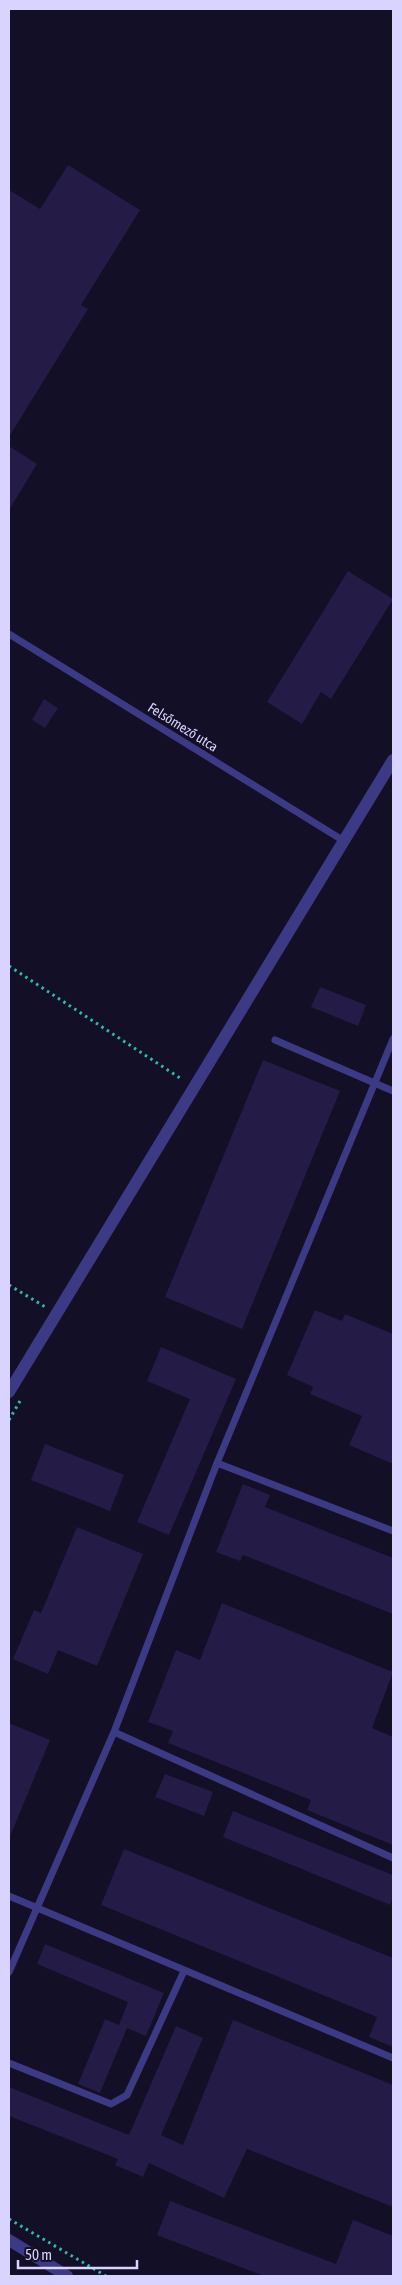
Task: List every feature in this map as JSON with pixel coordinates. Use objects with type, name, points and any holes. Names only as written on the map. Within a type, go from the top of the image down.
[{"type":"street","points":[[9,1392],[393,760]]},
{"type":"street","points":[[9,2240],[67,2276]]},
{"type":"lane","name":"Felsőmező utca","points":[[9,634],[344,841]]},
{"type":"lane","points":[[9,1972],[114,1732],[217,1464],[393,1039]]},
{"type":"lane","points":[[275,1040],[393,1091]]},
{"type":"lane","points":[[217,1464],[393,1531]]},
{"type":"lane","points":[[114,1732],[393,1858]]},
{"type":"lane","points":[[9,1896],[393,2058]]},
{"type":"lane","points":[[9,2063],[111,2104],[127,2095],[184,1971]]},
{"type":"path","points":[[9,966],[194,1087]]},
{"type":"path","points":[[9,1285],[56,1314]]},
{"type":"path","points":[[9,2219],[106,2276]]},
{"type":"building","points":[[68,165],[140,210],[81,305],[88,309],[9,437],[9,190],[40,209]]},
{"type":"building","points":[[9,446],[37,464],[9,510]]},
{"type":"building","points":[[348,571],[393,599],[331,699],[321,692],[302,724],[267,702]]},
{"type":"building","points":[[44,699],[58,708],[45,728],[32,720]]},
{"type":"building","points":[[320,987],[366,1005],[358,1026],[311,1007]]},
{"type":"building","points":[[263,1060],[340,1091],[242,1329],[165,1297]]},
{"type":"building","points":[[315,1310],[342,1321],[345,1314],[393,1334],[393,1464],[349,1445],[362,1416],[310,1394],[313,1387],[287,1375]]},
{"type":"building","points":[[161,1347],[236,1379],[169,1535],[137,1522],[190,1399],[147,1381]]},
{"type":"building","points":[[45,1444],[124,1475],[110,1511],[31,1480]]},
{"type":"building","points":[[243,1484],[270,1495],[265,1507],[393,1558],[393,1614],[243,1555],[240,1561],[216,1552]]},
{"type":"building","points":[[77,1527],[143,1554],[97,1666],[58,1650],[48,1674],[13,1659],[34,1610],[41,1613]]},
{"type":"building","points":[[222,1603],[393,1672],[372,1728],[393,1737],[393,1845],[307,1810],[311,1800],[168,1743],[173,1731],[148,1722],[176,1650],[200,1660]]},
{"type":"building","points":[[9,1723],[50,1740],[9,1839]]},
{"type":"building","points":[[165,1774],[213,1792],[204,1816],[155,1797]]},
{"type":"building","points":[[233,1811],[393,1875],[393,1897],[390,1905],[223,1837]]},
{"type":"building","points":[[124,1849],[393,1958],[393,2047],[369,2037],[377,2017],[101,1905]]},
{"type":"building","points":[[45,1944],[164,1993],[146,2036],[127,2028],[100,2093],[78,2084],[105,2019],[119,2025],[128,2002],[37,1964]]},
{"type":"building","points":[[233,2020],[393,2085],[393,2207],[247,2149],[224,2198],[149,2163],[143,2177],[115,2165],[118,2159],[9,2116],[9,2087],[129,2135],[176,2026],[203,2038],[161,2135],[183,2145]]},
{"type":"building","points":[[170,2201],[336,2264],[353,2220],[393,2236],[393,2276],[264,2276],[157,2235]]}]
